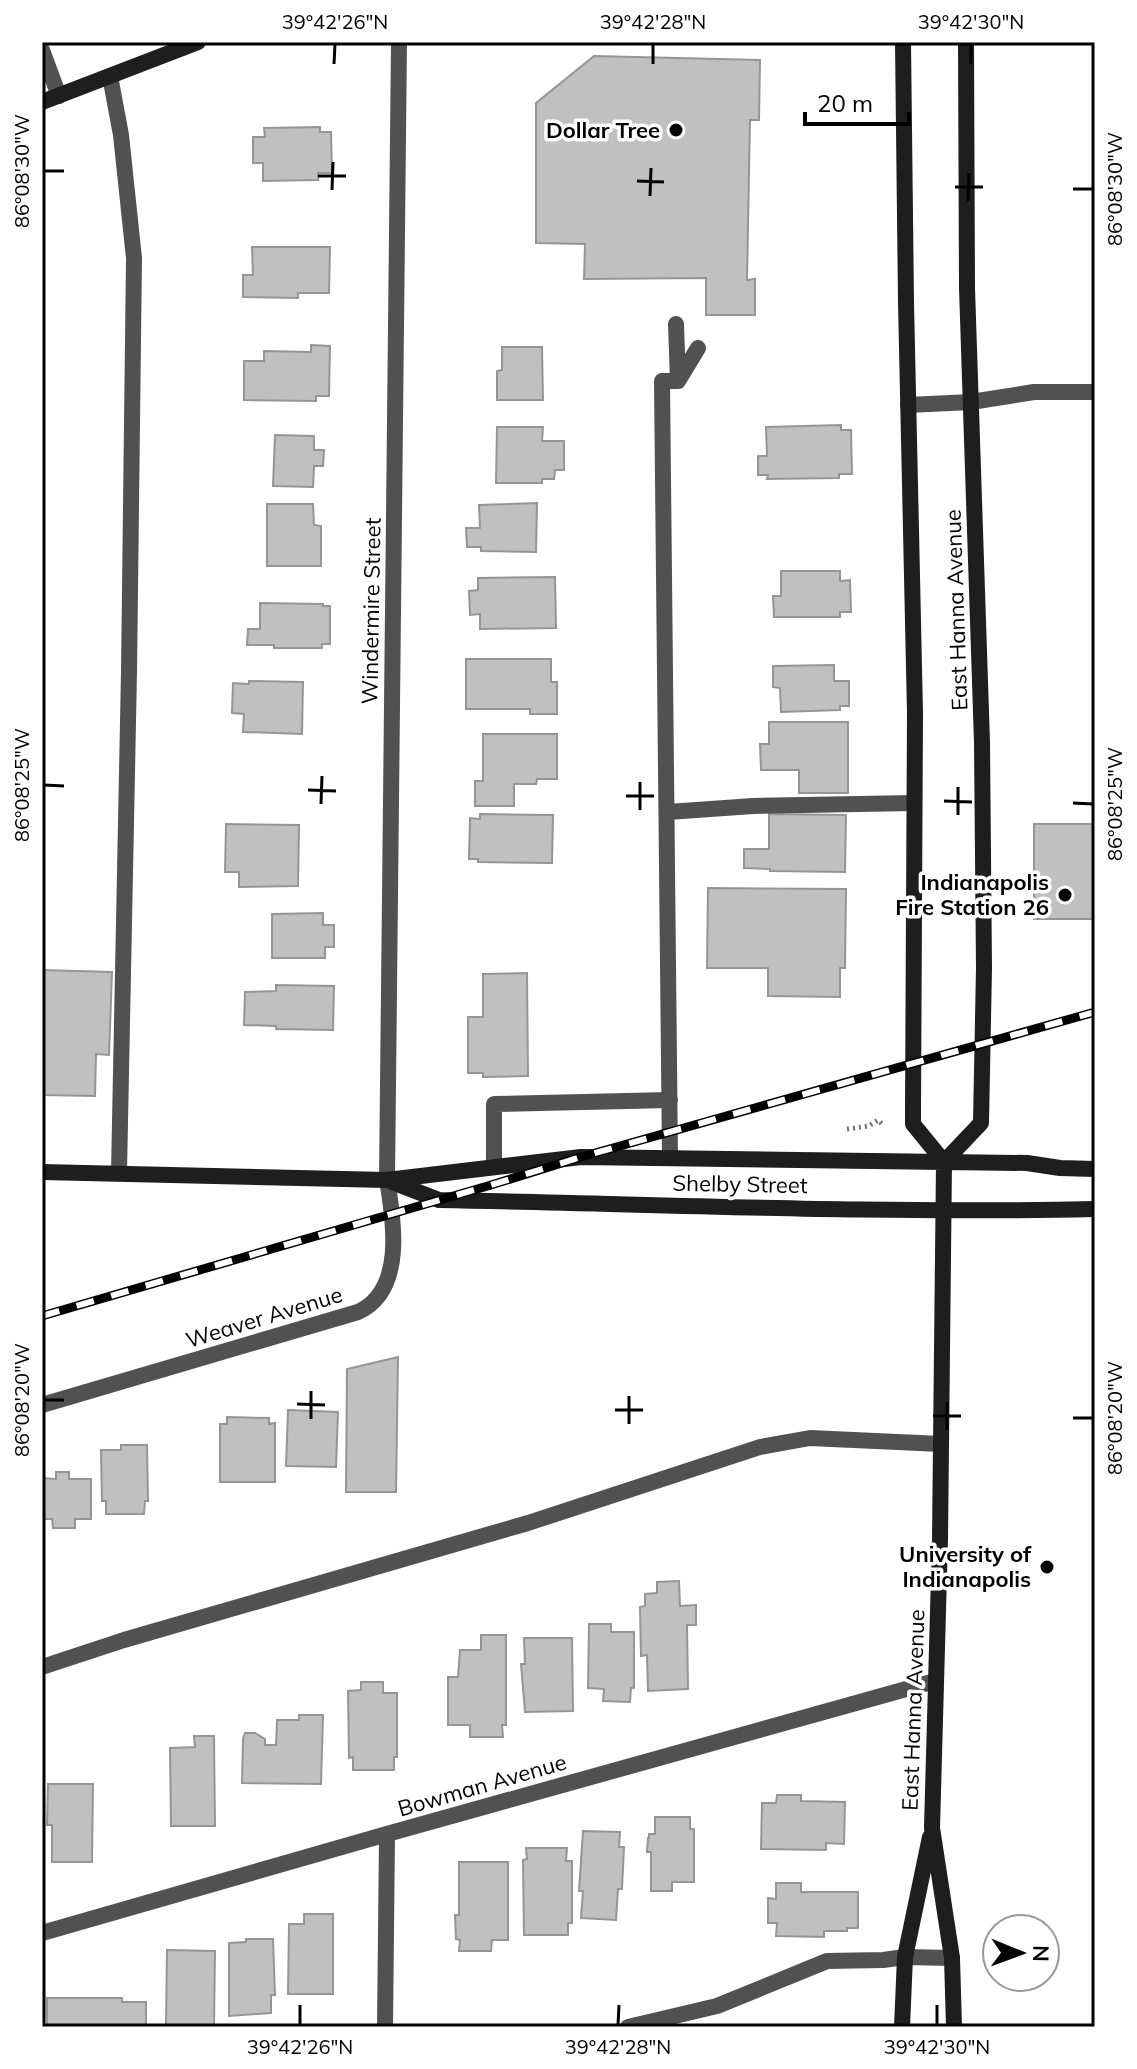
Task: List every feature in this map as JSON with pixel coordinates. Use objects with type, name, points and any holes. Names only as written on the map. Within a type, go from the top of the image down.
[{"type":"main road","points":[[42,102],[198,42]]},
{"type":"main road","name":"East Hanna Avenue","points":[[903,42],[914,698],[913,1124],[944,1162],[932,1828],[952,1958],[954,2027]]},
{"type":"main road","name":"East Hanna Avenue","points":[[944,1162],[981,1123],[984,968],[982,742],[967,288],[966,42]]},
{"type":"main road","name":"Shelby Street","points":[[42,1172],[387,1180],[581,1157],[1027,1163],[1095,1169]]},
{"type":"main road","name":"Shelby Street","points":[[387,1180],[439,1200],[1095,1209]]},
{"type":"main road","name":"East Hanna Avenue","points":[[902,2027],[905,1957],[932,1828]]},
{"type":"street","name":"Windermire Street","points":[[387,1180],[399,42]]},
{"type":"street","points":[[42,50],[59,96]]},
{"type":"street","points":[[110,76],[121,135],[134,258],[119,1173]]},
{"type":"street","points":[[676,324],[678,381]]},
{"type":"street","points":[[678,381],[698,348]]},
{"type":"street","points":[[670,1158],[662,381],[678,381]]},
{"type":"street","points":[[908,405],[971,402],[1034,392],[1095,392]]},
{"type":"street","points":[[668,812],[753,806],[914,803]]},
{"type":"street","points":[[494,1167],[494,1104],[670,1100]]},
{"type":"street","name":"Weaver Avenue","points":[[42,1405],[366,1308],[386,1283],[392,1261],[393,1214],[387,1180]]},
{"type":"street","points":[[42,1667],[124,1640],[528,1523],[760,1447],[810,1438],[941,1444]]},
{"type":"street","name":"Bowman Avenue","points":[[42,1933],[935,1681]]},
{"type":"street","points":[[385,2027],[387,1834]]},
{"type":"street","points":[[628,2027],[659,2023],[717,2006],[827,1961],[952,1958]]},
{"type":"path","points":[[847,1129],[869,1126],[878,1120],[883,1125]]},
{"type":"building","points":[[594,56],[760,60],[759,120],[750,120],[747,280],[755,279],[755,315],[706,315],[706,278],[584,279],[585,244],[536,243],[536,103]]},
{"type":"building","points":[[320,127],[320,132],[331,132],[332,173],[318,173],[318,180],[263,181],[263,163],[253,163],[253,137],[265,137],[264,128]]},
{"type":"building","points":[[252,247],[330,247],[329,293],[298,293],[298,298],[243,297],[243,275],[253,275]]},
{"type":"building","points":[[311,345],[330,346],[329,396],[316,396],[316,401],[244,400],[244,361],[264,361],[264,351],[311,352]]},
{"type":"building","points":[[502,347],[542,347],[543,400],[497,400],[497,371],[502,370]]},
{"type":"building","points":[[841,425],[841,430],[851,430],[852,474],[839,474],[839,478],[767,479],[768,475],[758,475],[758,456],[767,456],[766,427]]},
{"type":"building","points":[[497,427],[543,427],[542,441],[564,441],[564,470],[555,470],[554,479],[542,479],[542,483],[496,483]]},
{"type":"building","points":[[275,435],[314,436],[314,450],[324,450],[323,466],[314,466],[313,487],[273,486]]},
{"type":"building","points":[[537,503],[536,552],[481,551],[481,547],[467,547],[466,528],[480,528],[479,505]]},
{"type":"building","points":[[267,504],[313,504],[314,525],[321,526],[321,566],[267,566]]},
{"type":"building","points":[[781,571],[840,571],[840,581],[850,580],[851,612],[840,612],[840,617],[774,617],[773,596],[781,596]]},
{"type":"building","points":[[555,577],[556,628],[480,629],[480,614],[470,615],[469,591],[478,590],[478,578]]},
{"type":"building","points":[[260,603],[330,606],[330,644],[322,644],[322,648],[247,645],[248,629],[260,629]]},
{"type":"building","points":[[466,659],[551,659],[551,682],[557,682],[557,714],[530,714],[530,709],[466,709]]},
{"type":"building","points":[[834,665],[834,681],[849,681],[849,706],[840,706],[840,710],[781,712],[780,688],[773,687],[773,666]]},
{"type":"building","points":[[249,681],[303,682],[302,734],[243,732],[244,714],[232,713],[233,683],[249,684]]},
{"type":"building","points":[[769,722],[848,722],[848,793],[799,793],[799,770],[761,770],[760,744],[769,744]]},
{"type":"building","points":[[483,734],[557,734],[557,779],[537,779],[536,784],[514,784],[514,806],[475,806],[475,781],[483,781]]},
{"type":"building","points":[[480,814],[553,815],[552,863],[478,862],[478,859],[469,859],[470,818],[480,819]]},
{"type":"building","points":[[769,814],[846,815],[845,872],[744,868],[744,849],[769,849]]},
{"type":"building","points":[[226,824],[299,825],[298,886],[239,887],[239,872],[225,872]]},
{"type":"building","name":"Indianapolis Fire Station 26","points":[[1034,824],[1095,824],[1095,919],[1034,919]]},
{"type":"building","points":[[708,888],[846,889],[845,968],[840,968],[840,997],[768,996],[768,968],[707,968]]},
{"type":"building","points":[[323,913],[323,925],[334,925],[334,947],[325,947],[325,958],[272,958],[272,914]]},
{"type":"building","points":[[42,970],[112,972],[109,1055],[96,1054],[95,1096],[42,1095]]},
{"type":"building","points":[[527,973],[528,1076],[483,1077],[483,1073],[468,1073],[468,1017],[483,1017],[483,974]]},
{"type":"building","points":[[276,985],[334,986],[333,1030],[244,1025],[245,992],[276,991]]},
{"type":"building","points":[[398,1357],[396,1492],[346,1492],[347,1369]]},
{"type":"building","points":[[288,1410],[338,1412],[336,1467],[286,1466]]},
{"type":"building","points":[[227,1417],[269,1418],[269,1424],[275,1423],[275,1482],[220,1482],[220,1424],[227,1424]]},
{"type":"building","points":[[121,1445],[147,1445],[148,1501],[145,1501],[144,1514],[106,1514],[106,1501],[102,1501],[101,1450],[121,1450]]},
{"type":"building","points":[[56,1472],[69,1472],[69,1479],[91,1479],[91,1519],[75,1519],[75,1528],[53,1528],[52,1519],[42,1519],[42,1478],[56,1479]]},
{"type":"building","points":[[679,1581],[680,1606],[696,1605],[696,1625],[687,1625],[688,1689],[648,1691],[647,1655],[641,1656],[640,1607],[645,1606],[645,1594],[657,1593],[657,1582]]},
{"type":"building","points":[[589,1624],[611,1624],[611,1632],[634,1632],[634,1688],[631,1688],[630,1702],[603,1701],[604,1689],[588,1688]]},
{"type":"building","points":[[481,1635],[506,1635],[506,1725],[502,1725],[503,1737],[470,1737],[470,1725],[448,1725],[448,1677],[458,1677],[460,1650],[481,1650]]},
{"type":"building","points":[[524,1638],[572,1638],[573,1711],[525,1712],[521,1664],[525,1664]]},
{"type":"building","points":[[361,1682],[383,1682],[383,1693],[397,1693],[397,1757],[394,1757],[394,1770],[353,1770],[353,1757],[349,1758],[348,1691],[361,1690]]},
{"type":"building","points":[[299,1715],[323,1715],[321,1784],[242,1783],[245,1733],[255,1733],[265,1739],[265,1745],[276,1745],[277,1720],[299,1720]]},
{"type":"building","points":[[194,1736],[214,1736],[215,1826],[171,1826],[170,1748],[195,1747]]},
{"type":"building","points":[[48,1784],[93,1784],[92,1862],[52,1862],[52,1825],[47,1825]]},
{"type":"building","points":[[777,1795],[801,1795],[801,1801],[845,1802],[844,1844],[826,1843],[826,1850],[761,1849],[762,1803],[776,1803]]},
{"type":"building","points":[[655,1817],[690,1817],[690,1829],[694,1829],[694,1882],[672,1882],[672,1891],[651,1891],[651,1852],[647,1852],[649,1834],[655,1834]]},
{"type":"building","points":[[583,1831],[620,1832],[619,1847],[624,1847],[622,1889],[618,1889],[616,1920],[581,1918],[583,1891],[579,1891]]},
{"type":"building","points":[[526,1848],[567,1848],[566,1861],[572,1861],[572,1923],[568,1923],[568,1935],[524,1935],[523,1860],[527,1859]]},
{"type":"building","points":[[459,1862],[508,1862],[508,1940],[492,1940],[491,1951],[459,1951],[455,1915],[459,1915]]},
{"type":"building","points":[[776,1883],[801,1883],[801,1892],[858,1892],[858,1928],[824,1931],[824,1937],[776,1936],[777,1923],[768,1923],[768,1898],[776,1899]]},
{"type":"building","points":[[304,1914],[333,1914],[333,1994],[288,1994],[289,1924],[304,1924]]},
{"type":"building","points":[[246,1939],[273,1939],[275,1995],[271,1995],[271,2013],[229,2016],[229,1943],[246,1942]]},
{"type":"building","points":[[167,1950],[215,1951],[214,2026],[166,2025]]},
{"type":"building","points":[[47,1998],[122,1998],[122,2002],[146,2002],[146,2027],[47,2027]]},
{"type":"railway","points":[[42,1316],[581,1157],[1095,1012]]},
{"type":"place","name":"Dollar Tree","points":[[676,130]]},
{"type":"place","name":"Indianapolis Fire Station 26","points":[[1065,895]]},
{"type":"place","name":"University of Indianapolis","points":[[1047,1567]]}]
